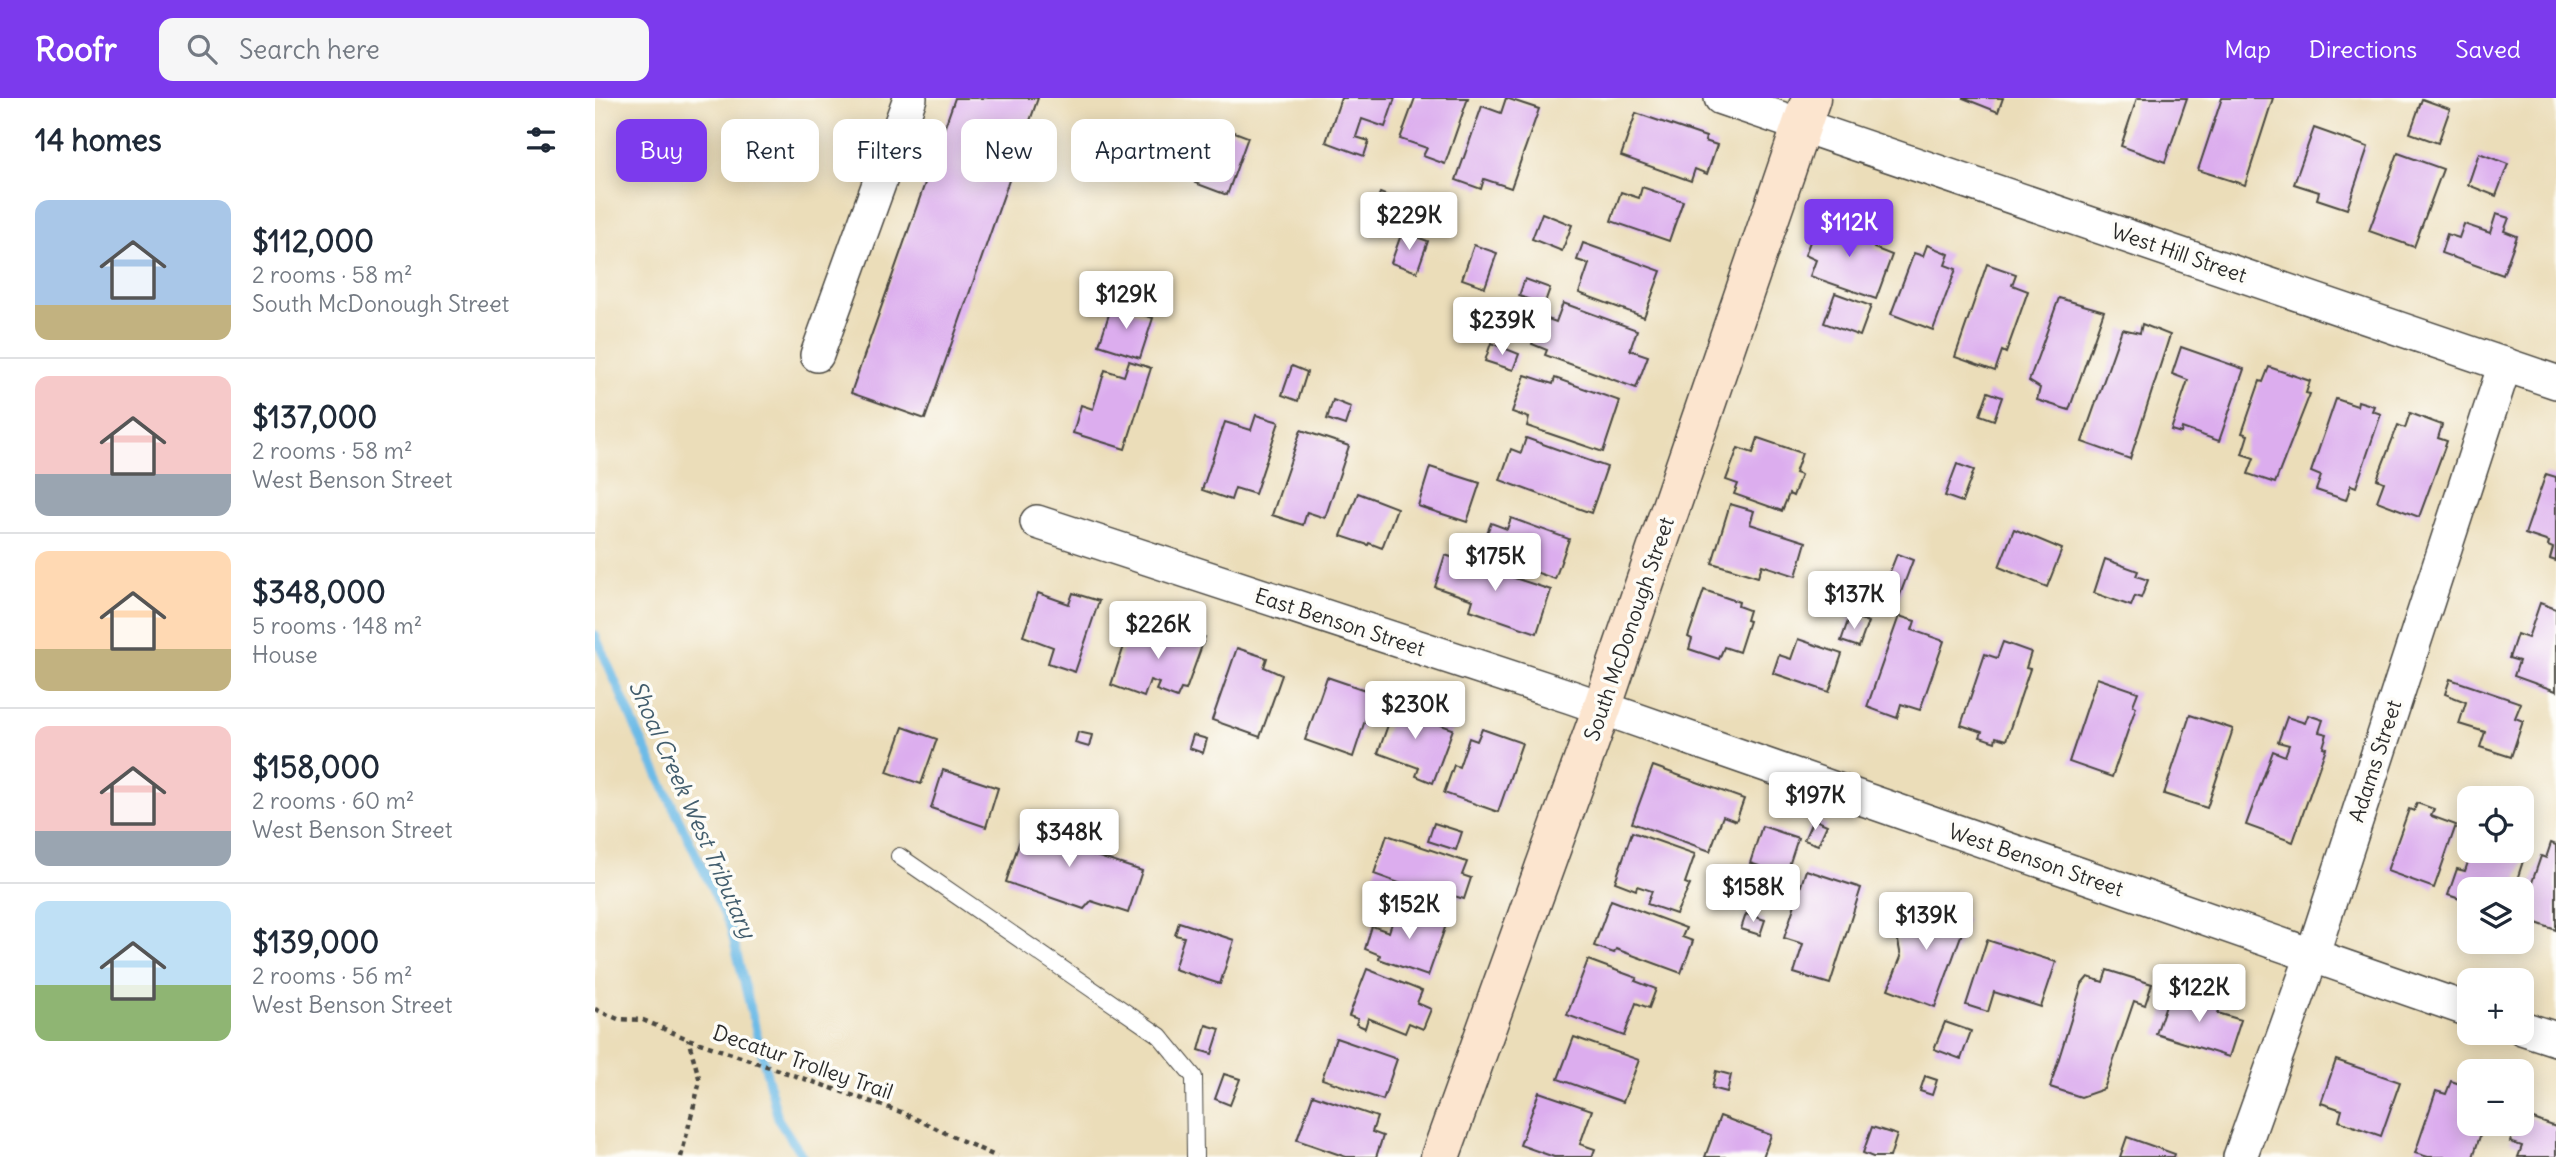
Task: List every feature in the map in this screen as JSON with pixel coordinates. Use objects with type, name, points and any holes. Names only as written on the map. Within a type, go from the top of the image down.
[{"type":"street","points":[[817,355],[910,98]]},
{"type":"street","name":"West Hill Street","points":[[1721,98],[1806,111],[2556,382]]},
{"type":"street","name":"South McDonough Street","points":[[1440,1157],[1602,708],[1806,111]]},
{"type":"street","name":"Adams Street","points":[[2240,1157],[2312,956],[2505,364]]},
{"type":"street","name":"East Benson Street","points":[[1037,522],[1602,708]]},
{"type":"street","name":"West Benson Street","points":[[1602,708],[2457,1006]]},
{"type":"street","points":[[2534,1032],[2556,1039]]},
{"type":"lane","points":[[899,856],[1160,1036],[1194,1077],[1195,1157]]},
{"type":"path","name":"Decatur Trolley Trail","points":[[595,1009],[618,1019],[643,1020],[688,1039],[901,1112],[997,1157]]},
{"type":"path","points":[[681,1157],[700,1081],[688,1039]]},
{"type":"building","points":[[955,98],[1038,98],[1031,119],[961,119],[961,182],[1008,182],[925,419],[851,393],[925,182],[947,182],[947,121]]},
{"type":"building","points":[[1341,98],[1395,98],[1385,127],[1362,119],[1356,137],[1369,141],[1364,156],[1326,142]]},
{"type":"building","points":[[1415,98],[1468,98],[1445,164],[1423,156],[1427,148],[1400,139]]},
{"type":"building","points":[[1506,98],[1539,109],[1511,188],[1484,179],[1481,189],[1456,180],[1482,106],[1501,113]]},
{"type":"building","points":[[1963,98],[2003,98],[1998,112]]},
{"type":"building","points":[[2137,98],[2187,98],[2165,162],[2121,146]]},
{"type":"building","points":[[2222,98],[2273,98],[2245,185],[2198,170]]},
{"type":"building","points":[[2422,99],[2450,109],[2438,143],[2410,133]]},
{"type":"building","points":[[1636,113],[1706,137],[1705,141],[1717,145],[1707,174],[1695,169],[1691,181],[1621,156]]},
{"type":"building","points":[[2314,128],[2368,147],[2347,209],[2317,199],[2319,192],[2294,184]]},
{"type":"building","points":[[1235,132],[1248,137],[1235,173]]},
{"type":"building","points":[[2398,153],[2443,169],[2414,247],[2369,231]]},
{"type":"building","points":[[2479,153],[2508,164],[2496,196],[2468,185]]},
{"type":"building","points":[[1195,182],[1232,182],[1227,195]]},
{"type":"building","points":[[1642,187],[1683,201],[1669,241],[1611,221],[1621,192],[1639,198]]},
{"type":"building","points":[[1380,193],[1407,204],[1398,227],[1371,215]]},
{"type":"building","points":[[1542,213],[1572,225],[1562,251],[1532,239]]},
{"type":"building","points":[[2496,214],[2509,218],[2504,231],[2517,236],[2503,275],[2441,253],[2447,234],[2459,238],[2464,224],[2490,233]]},
{"type":"building","points":[[1831,218],[1879,235],[1874,248],[1892,255],[1876,299],[1810,276],[1816,260],[1805,255],[1814,231],[1825,235]]},
{"type":"building","points":[[1402,232],[1428,241],[1417,272],[1391,263]]},
{"type":"building","points":[[1583,243],[1661,271],[1644,317],[1579,293],[1589,264],[1577,260]]},
{"type":"building","points":[[1474,245],[1497,253],[1485,287],[1462,279]]},
{"type":"building","points":[[1927,245],[1949,254],[1945,265],[1956,269],[1933,330],[1891,314],[1914,253],[1923,256]]},
{"type":"building","points":[[1987,264],[2016,274],[2012,285],[2028,291],[2006,353],[2002,351],[1995,371],[1955,357]]},
{"type":"building","points":[[1525,279],[1550,288],[1544,305],[1519,296]]},
{"type":"building","points":[[1835,293],[1871,306],[1860,336],[1824,323]]},
{"type":"building","points":[[2059,298],[2104,311],[2069,410],[2037,400],[2040,388],[2029,381]]},
{"type":"building","points":[[1563,303],[1637,330],[1630,350],[1648,356],[1636,388],[1545,355],[1547,350],[1532,344],[1539,326],[1545,328],[1548,319],[1556,322]]},
{"type":"building","points":[[1112,305],[1153,318],[1140,358],[1099,345]]},
{"type":"building","points":[[2142,324],[2170,335],[2130,459],[2082,442],[2122,329],[2140,333]]},
{"type":"building","points":[[1491,343],[1519,354],[1513,370],[1485,361]]},
{"type":"building","points":[[2181,347],[2244,369],[2219,441],[2182,428],[2181,433],[2171,430],[2188,380],[2172,374]]},
{"type":"building","points":[[1129,361],[1151,368],[1125,449],[1073,433],[1081,405],[1093,409],[1105,370],[1124,376]]},
{"type":"building","points":[[1292,366],[1307,372],[1298,401],[1282,395]]},
{"type":"building","points":[[2269,367],[2310,381],[2306,393],[2310,394],[2275,483],[2248,474],[2254,458],[2242,454],[2248,435],[2242,433],[2260,381],[2263,382]]},
{"type":"building","points":[[1525,375],[1553,384],[1555,378],[1620,401],[1603,452],[1527,426],[1529,418],[1512,412]]},
{"type":"building","points":[[1988,392],[2002,397],[1994,420],[1980,415]]},
{"type":"building","points":[[2336,399],[2357,406],[2358,401],[2374,406],[2372,411],[2381,414],[2356,487],[2351,485],[2346,500],[2316,490],[2321,476],[2311,472]]},
{"type":"building","points":[[1333,400],[1351,407],[1345,425],[1327,419]]},
{"type":"building","points":[[2410,413],[2442,425],[2438,438],[2447,441],[2419,517],[2377,501],[2384,482],[2377,479],[2398,425],[2405,428]]},
{"type":"building","points":[[1256,415],[1279,422],[1255,494],[1235,488],[1231,500],[1202,490],[1225,422],[1251,430]]},
{"type":"building","points":[[1301,430],[1349,446],[1325,518],[1307,512],[1303,525],[1272,515]]},
{"type":"building","points":[[1526,438],[1607,467],[1591,513],[1500,480],[1511,449],[1521,453]]},
{"type":"building","points":[[1758,438],[1802,453],[1795,473],[1801,475],[1793,496],[1789,494],[1782,511],[1734,494],[1738,484],[1726,480],[1738,448],[1753,453]]},
{"type":"building","points":[[1957,464],[1974,470],[1962,502],[1945,496]]},
{"type":"building","points":[[1430,467],[1480,483],[1467,522],[1418,506]]},
{"type":"building","points":[[2546,474],[2556,477],[2556,561],[2550,559],[2553,548],[2548,546],[2549,542],[2525,534]]},
{"type":"building","points":[[1358,493],[1397,508],[1382,548],[1341,536]]},
{"type":"building","points":[[1730,504],[1754,511],[1750,524],[1806,542],[1796,576],[1762,565],[1758,577],[1712,563]]},
{"type":"building","points":[[1511,518],[1569,539],[1555,579],[1490,556],[1481,548],[1491,523],[1507,529]]},
{"type":"building","points":[[2014,529],[2062,549],[2047,587],[1999,567]]},
{"type":"building","points":[[1897,554],[1913,560],[1895,608],[1878,602]]},
{"type":"building","points":[[1445,555],[1551,590],[1537,633],[1470,610],[1473,600],[1435,587]]},
{"type":"building","points":[[2105,559],[2138,571],[2136,576],[2148,580],[2141,598],[2135,596],[2131,606],[2094,593]]},
{"type":"building","points":[[1704,590],[1739,602],[1738,606],[1749,610],[1746,620],[1749,621],[1739,652],[1724,647],[1719,659],[1689,649],[1692,639],[1688,637]]},
{"type":"building","points":[[1038,593],[1069,604],[1073,593],[1099,601],[1075,672],[1048,663],[1053,647],[1023,636]]},
{"type":"building","points":[[2540,603],[2556,609],[2556,691],[2514,676],[2519,661],[2509,658],[2517,634],[2528,638]]},
{"type":"building","points":[[1850,615],[1868,622],[1859,647],[1841,641]]},
{"type":"building","points":[[1899,616],[1915,621],[1912,630],[1944,641],[1920,710],[1901,704],[1897,718],[1867,707]]},
{"type":"building","points":[[1171,624],[1205,637],[1186,690],[1181,689],[1177,698],[1156,690],[1159,683],[1150,680],[1144,697],[1111,685],[1129,631],[1143,635],[1146,627],[1167,635]]},
{"type":"building","points":[[1798,639],[1842,654],[1829,692],[1773,673],[1779,655],[1791,659]]},
{"type":"building","points":[[2003,642],[2031,652],[2026,668],[2030,669],[2006,740],[1996,737],[1995,742],[1980,737],[1982,732],[1961,725],[1985,654],[1997,658]]},
{"type":"building","points":[[1237,648],[1267,658],[1264,667],[1282,675],[1260,737],[1212,720]]},
{"type":"building","points":[[1327,677],[1374,693],[1353,757],[1305,740]]},
{"type":"building","points":[[2097,678],[2138,692],[2133,705],[2136,707],[2112,777],[2069,762]]},
{"type":"building","points":[[2450,679],[2521,703],[2515,718],[2523,721],[2511,757],[2480,747],[2485,732],[2459,724],[2466,702],[2445,694]]},
{"type":"building","points":[[1397,700],[1423,710],[1420,718],[1453,729],[1433,783],[1416,776],[1419,768],[1378,753]]},
{"type":"building","points":[[2190,715],[2233,729],[2207,808],[2164,794]]},
{"type":"building","points":[[2308,715],[2323,720],[2319,732],[2327,734],[2323,747],[2326,748],[2293,842],[2246,825],[2273,751],[2285,756],[2289,745],[2278,742],[2287,717],[2305,723]]},
{"type":"building","points":[[903,727],[937,739],[921,784],[887,772]]},
{"type":"building","points":[[1482,729],[1522,743],[1498,812],[1444,793],[1454,765],[1459,767],[1469,738],[1477,741]]},
{"type":"building","points":[[1078,732],[1092,735],[1089,747],[1075,743]]},
{"type":"building","points":[[1193,735],[1207,739],[1203,753],[1189,748]]},
{"type":"building","points":[[1653,766],[1744,799],[1736,821],[1723,816],[1710,851],[1632,823]]},
{"type":"building","points":[[943,770],[998,788],[986,827],[931,808]]},
{"type":"building","points":[[2417,803],[2434,809],[2431,816],[2456,825],[2434,888],[2387,871],[2409,809],[2414,811]]},
{"type":"building","points":[[1029,813],[1081,831],[1075,849],[1142,871],[1128,913],[1091,901],[1084,909],[1006,882]]},
{"type":"building","points":[[1813,819],[1827,825],[1818,845],[1804,840]]},
{"type":"building","points":[[1434,823],[1462,832],[1456,850],[1428,841]]},
{"type":"building","points":[[1762,826],[1798,838],[1786,875],[1750,863]]},
{"type":"building","points":[[1632,832],[1695,854],[1685,883],[1690,885],[1676,914],[1647,904],[1652,891],[1637,886],[1636,890],[1615,882]]},
{"type":"building","points":[[1387,835],[1467,862],[1462,875],[1471,878],[1464,899],[1454,896],[1450,908],[1424,899],[1425,895],[1374,874]]},
{"type":"building","points":[[2551,843],[2556,845],[2556,930],[2534,922],[2534,877],[2541,856],[2546,858]]},
{"type":"building","points":[[2468,863],[2522,863],[2518,877],[2457,877],[2457,898],[2448,895],[2457,869],[2465,871]]},
{"type":"building","points":[[1806,870],[1861,888],[1830,984],[1794,973],[1803,944],[1784,938]]},
{"type":"building","points":[[1611,900],[1686,928],[1682,937],[1693,941],[1681,973],[1616,949],[1614,953],[1594,946]]},
{"type":"building","points":[[1913,900],[1967,919],[1935,1007],[1888,989],[1901,957],[1898,941]]},
{"type":"building","points":[[1398,905],[1447,922],[1428,976],[1379,959],[1380,955],[1365,949],[1372,926],[1389,932]]},
{"type":"building","points":[[1746,914],[1765,920],[1760,935],[1741,929]]},
{"type":"building","points":[[1179,922],[1234,940],[1220,984],[1174,969],[1184,937],[1175,935]]},
{"type":"building","points":[[1987,940],[2056,962],[2041,1007],[1994,992],[1988,1012],[1966,1005]]},
{"type":"building","points":[[1588,960],[1637,978],[1635,981],[1656,989],[1649,1008],[1636,1003],[1624,1036],[1567,1015]]},
{"type":"building","points":[[1367,969],[1422,991],[1417,1003],[1431,1009],[1423,1029],[1409,1023],[1405,1033],[1368,1018],[1365,1028],[1356,1024],[1358,1019],[1349,1016]]},
{"type":"building","points":[[2107,970],[2152,984],[2145,1005],[2134,1001],[2104,1089],[2081,1097],[2050,1087],[2082,984],[2088,977],[2103,982]]},
{"type":"building","points":[[2195,993],[2223,1001],[2218,1013],[2241,1020],[2229,1057],[2156,1034],[2169,996],[2192,1003]]},
{"type":"building","points":[[1945,1022],[1971,1031],[1961,1059],[1934,1049]]},
{"type":"building","points":[[1206,1025],[1220,1029],[1212,1054],[1199,1050]]},
{"type":"building","points":[[1574,1037],[1639,1060],[1623,1102],[1558,1079]]},
{"type":"building","points":[[1336,1038],[1397,1059],[1383,1100],[1322,1079]]},
{"type":"building","points":[[2336,1060],[2400,1082],[2381,1136],[2339,1121],[2342,1110],[2321,1103]]},
{"type":"building","points":[[1716,1071],[1731,1075],[1727,1092],[1712,1088]]},
{"type":"building","points":[[1224,1074],[1240,1079],[1230,1105],[1215,1099]]},
{"type":"building","points":[[1925,1076],[1937,1080],[1932,1095],[1920,1091]]},
{"type":"building","points":[[2451,1081],[2457,1083],[2457,1136],[2480,1136],[2473,1157],[2428,1157],[2415,1153],[2436,1091],[2446,1094]]},
{"type":"building","points":[[1539,1092],[1592,1110],[1580,1144],[1595,1149],[1592,1157],[1554,1157],[1520,1145]]},
{"type":"building","points":[[1313,1095],[1377,1117],[1372,1132],[1383,1136],[1376,1157],[1346,1157],[1297,1140]]},
{"type":"building","points":[[1720,1116],[1771,1135],[1763,1157],[1705,1157]]},
{"type":"building","points":[[2534,1119],[2556,1127],[2556,1157],[2518,1157],[2522,1146],[2510,1142],[2512,1136],[2534,1136]]},
{"type":"building","points":[[1872,1127],[1897,1135],[1890,1157],[1873,1157],[1863,1153]]},
{"type":"building","points":[[2127,1137],[2175,1154],[2174,1157],[2120,1157]]},
{"type":"waterway","name":"Shoal Creek West Tributary","points":[[595,635],[637,731],[730,926],[778,1119],[803,1157]]}]
